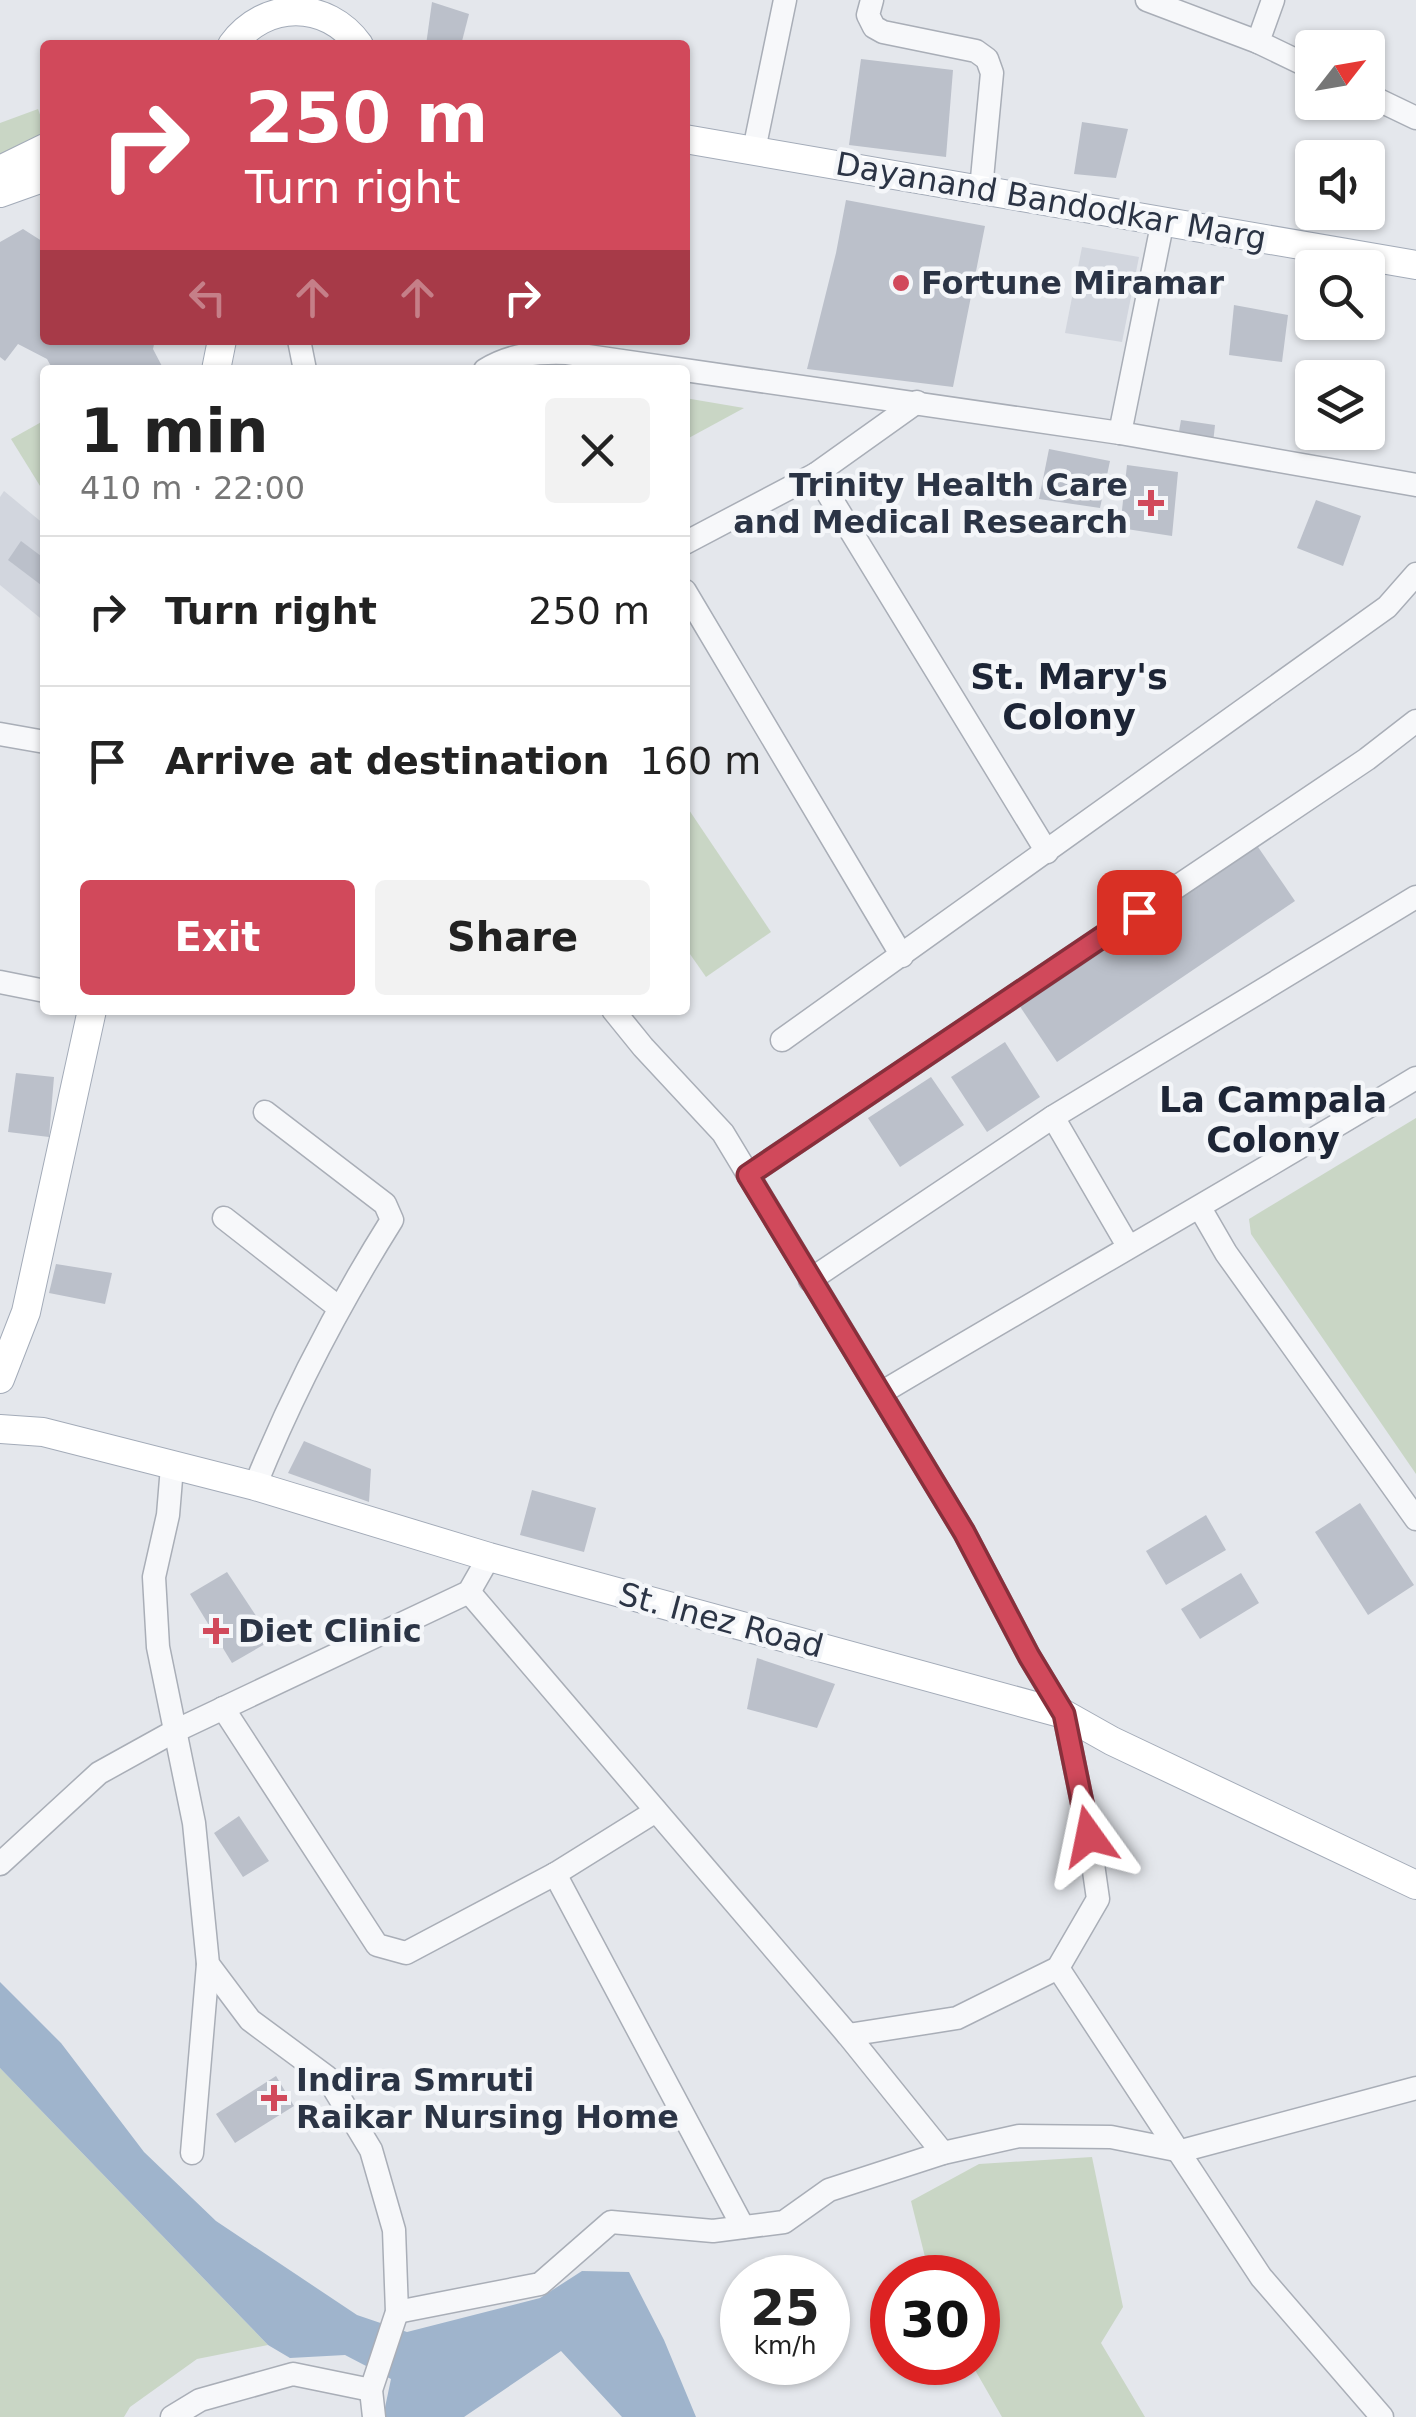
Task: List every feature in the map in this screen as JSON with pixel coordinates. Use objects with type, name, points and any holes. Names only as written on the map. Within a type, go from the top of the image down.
[{"type":"main road","points":[[235,40],[256,18],[290,6],[326,13],[341,22],[355,40]]},
{"type":"main road","name":"Dayanand Bandodkar Marg","points":[[690,140],[1416,264]]},
{"type":"main road","points":[[0,170],[40,150]]},
{"type":"main road","name":"Dayanand Bandodkar Marg","points":[[690,159],[1160,235],[1295,261]]},
{"type":"main road","points":[[0,193],[40,179]]},
{"type":"main road","points":[[1385,278],[1416,284]]},
{"type":"main road","points":[[0,1379],[26,1312],[91,1015]]},
{"type":"main road","name":"St. Inez Road","points":[[0,1429],[43,1432],[254,1486],[489,1557],[1064,1714],[1112,1741],[1416,1885]]},
{"type":"street","points":[[754,150],[785,0]]},
{"type":"street","points":[[872,0],[868,15],[882,32],[976,52],[987,59],[992,73],[982,189]]},
{"type":"street","points":[[1147,0],[1295,60]]},
{"type":"street","points":[[1258,42],[1273,0]]},
{"type":"street","points":[[1385,103],[1416,118]]},
{"type":"street","points":[[1120,433],[1160,235]]},
{"type":"street","points":[[493,365],[533,352],[652,365]]},
{"type":"street","points":[[690,370],[1120,433],[1416,485]]},
{"type":"street","points":[[690,540],[816,474],[916,402]]},
{"type":"street","points":[[816,474],[1048,852]]},
{"type":"street","points":[[782,1040],[1387,607],[1416,574]]},
{"type":"street","points":[[690,599],[902,956]]},
{"type":"street","points":[[748,1175],[1367,759],[1416,720]]},
{"type":"street","points":[[0,734],[40,741]]},
{"type":"street","points":[[810,1280],[1052,1117],[1416,897]]},
{"type":"street","points":[[0,982],[40,990]]},
{"type":"street","points":[[617,1015],[723,1134],[964,1532],[1064,1714],[1098,1899],[1058,1968],[958,2018],[848,2036]]},
{"type":"street","points":[[881,1393],[1416,1078]]},
{"type":"street","points":[[254,1486],[289,1402],[338,1306],[392,1220],[385,1204],[265,1112]]},
{"type":"street","points":[[1052,1117],[1128,1246]]},
{"type":"street","points":[[1200,1208],[1226,1254],[1416,1519]]},
{"type":"street","points":[[224,1218],[338,1306]]},
{"type":"street","points":[[172,1467],[168,1514],[154,1577],[158,1647],[194,1823],[208,1964],[192,2153]]},
{"type":"street","points":[[0,1864],[99,1773],[173,1732],[469,1592],[489,1557]]},
{"type":"street","points":[[469,1592],[943,2153]]},
{"type":"street","points":[[223,1708],[378,1945],[406,1952],[555,1874],[656,1811]]},
{"type":"street","points":[[555,1874],[743,2227]]},
{"type":"street","points":[[208,1964],[250,2020],[328,2076],[372,2150],[394,2230],[397,2312],[371,2390],[374,2417]]},
{"type":"street","points":[[1058,1968],[1261,2277],[1382,2417]]},
{"type":"street","points":[[397,2312],[540,2284],[611,2222],[714,2231],[784,2222],[830,2190],[943,2153],[1020,2136],[1110,2137],[1181,2151],[1416,2088]]},
{"type":"street","points":[[172,2417],[200,2400],[292,2374],[371,2390]]},
{"type":"shaded area","points":[[1082,247],[1139,257],[1122,342],[1065,333]]},
{"type":"shaded area","points":[[4,491],[40,521],[40,618],[0,585],[0,497]]},
{"type":"green space","points":[[38,109],[40,143],[0,158],[0,123]]},
{"type":"green space","points":[[690,399],[744,408],[690,437]]},
{"type":"green space","points":[[40,423],[40,486],[11,439]]},
{"type":"green space","points":[[690,811],[771,932],[706,977],[690,954]]},
{"type":"green space","points":[[1416,1118],[1416,1474],[1251,1234],[1249,1219]]},
{"type":"green space","points":[[0,2068],[268,2345],[197,2359],[130,2407],[124,2417],[0,2417]]},
{"type":"green space","points":[[1092,2157],[1123,2307],[1101,2343],[1145,2417],[1002,2417],[984,2385],[1000,2385],[1000,2255],[924,2255],[911,2201],[979,2164]]},
{"type":"water","points":[[0,1982],[61,2043],[144,2152],[216,2221],[357,2315],[407,2332],[540,2298],[582,2271],[629,2272],[664,2340],[696,2417],[622,2417],[561,2351],[464,2417],[383,2417],[391,2379],[345,2355],[290,2358],[268,2345],[0,2068]]},
{"type":"building","points":[[432,2],[469,14],[462,40],[427,40]]},
{"type":"building","points":[[861,59],[953,70],[946,157],[849,145]]},
{"type":"building","points":[[1082,122],[1128,129],[1116,178],[1074,174]]},
{"type":"building","name":"Fortune Miramar","points":[[846,200],[985,226],[953,387],[807,369]]},
{"type":"building","points":[[23,229],[40,240],[40,345],[154,345],[161,365],[50,365],[47,359],[18,344],[5,361],[0,357],[0,242]]},
{"type":"building","points":[[1234,305],[1288,315],[1282,362],[1229,355]]},
{"type":"building","points":[[1181,420],[1215,425],[1213,443],[1178,437]]},
{"type":"building","points":[[1049,449],[1110,461],[1100,508],[1039,499]]},
{"type":"building","points":[[1127,465],[1178,472],[1172,536],[1120,528]]},
{"type":"building","points":[[1316,500],[1361,516],[1343,566],[1297,548]]},
{"type":"building","points":[[21,541],[40,555],[40,584],[8,560]]},
{"type":"building","points":[[1256,844],[1295,901],[1057,1062],[1019,1005]]},
{"type":"building","points":[[1005,1042],[1040,1097],[987,1132],[951,1077]]},
{"type":"building","points":[[16,1073],[54,1077],[49,1137],[8,1132]]},
{"type":"building","points":[[931,1077],[964,1125],[900,1167],[868,1118]]},
{"type":"building","points":[[56,1264],[112,1273],[105,1304],[49,1293]]},
{"type":"building","points":[[304,1441],[371,1469],[369,1502],[288,1473]]},
{"type":"building","points":[[532,1490],[596,1508],[584,1552],[520,1535]]},
{"type":"building","points":[[1360,1503],[1414,1585],[1368,1615],[1315,1532]]},
{"type":"building","points":[[1206,1515],[1226,1550],[1166,1585],[1146,1551]]},
{"type":"building","points":[[227,1572],[272,1640],[232,1663],[190,1594]]},
{"type":"building","points":[[1241,1573],[1259,1603],[1200,1639],[1181,1609]]},
{"type":"building","points":[[757,1658],[835,1684],[817,1728],[747,1709]]},
{"type":"building","points":[[239,1816],[269,1861],[243,1877],[214,1833]]},
{"type":"building","points":[[276,2076],[294,2106],[235,2143],[216,2114]]},
{"type":"place","name":"Fortune Miramar","points":[[901,283]]},
{"type":"place","name":"Trinity Health Care and Medical Research","points":[[1151,503]]},
{"type":"place","name":"Diet Clinic","points":[[216,1631]]},
{"type":"place","name":"Indira Smruti Raikar Nursing Home","points":[[274,2098]]},
{"type":"district","name":"St. Mary's Colony","points":[[1069,697]]},
{"type":"district","name":"La Campala Colony","points":[[1273,1120]]},
{"type":"route","points":[[1089,1836],[1064,1714],[964,1532],[748,1175],[1139,912]]}]
